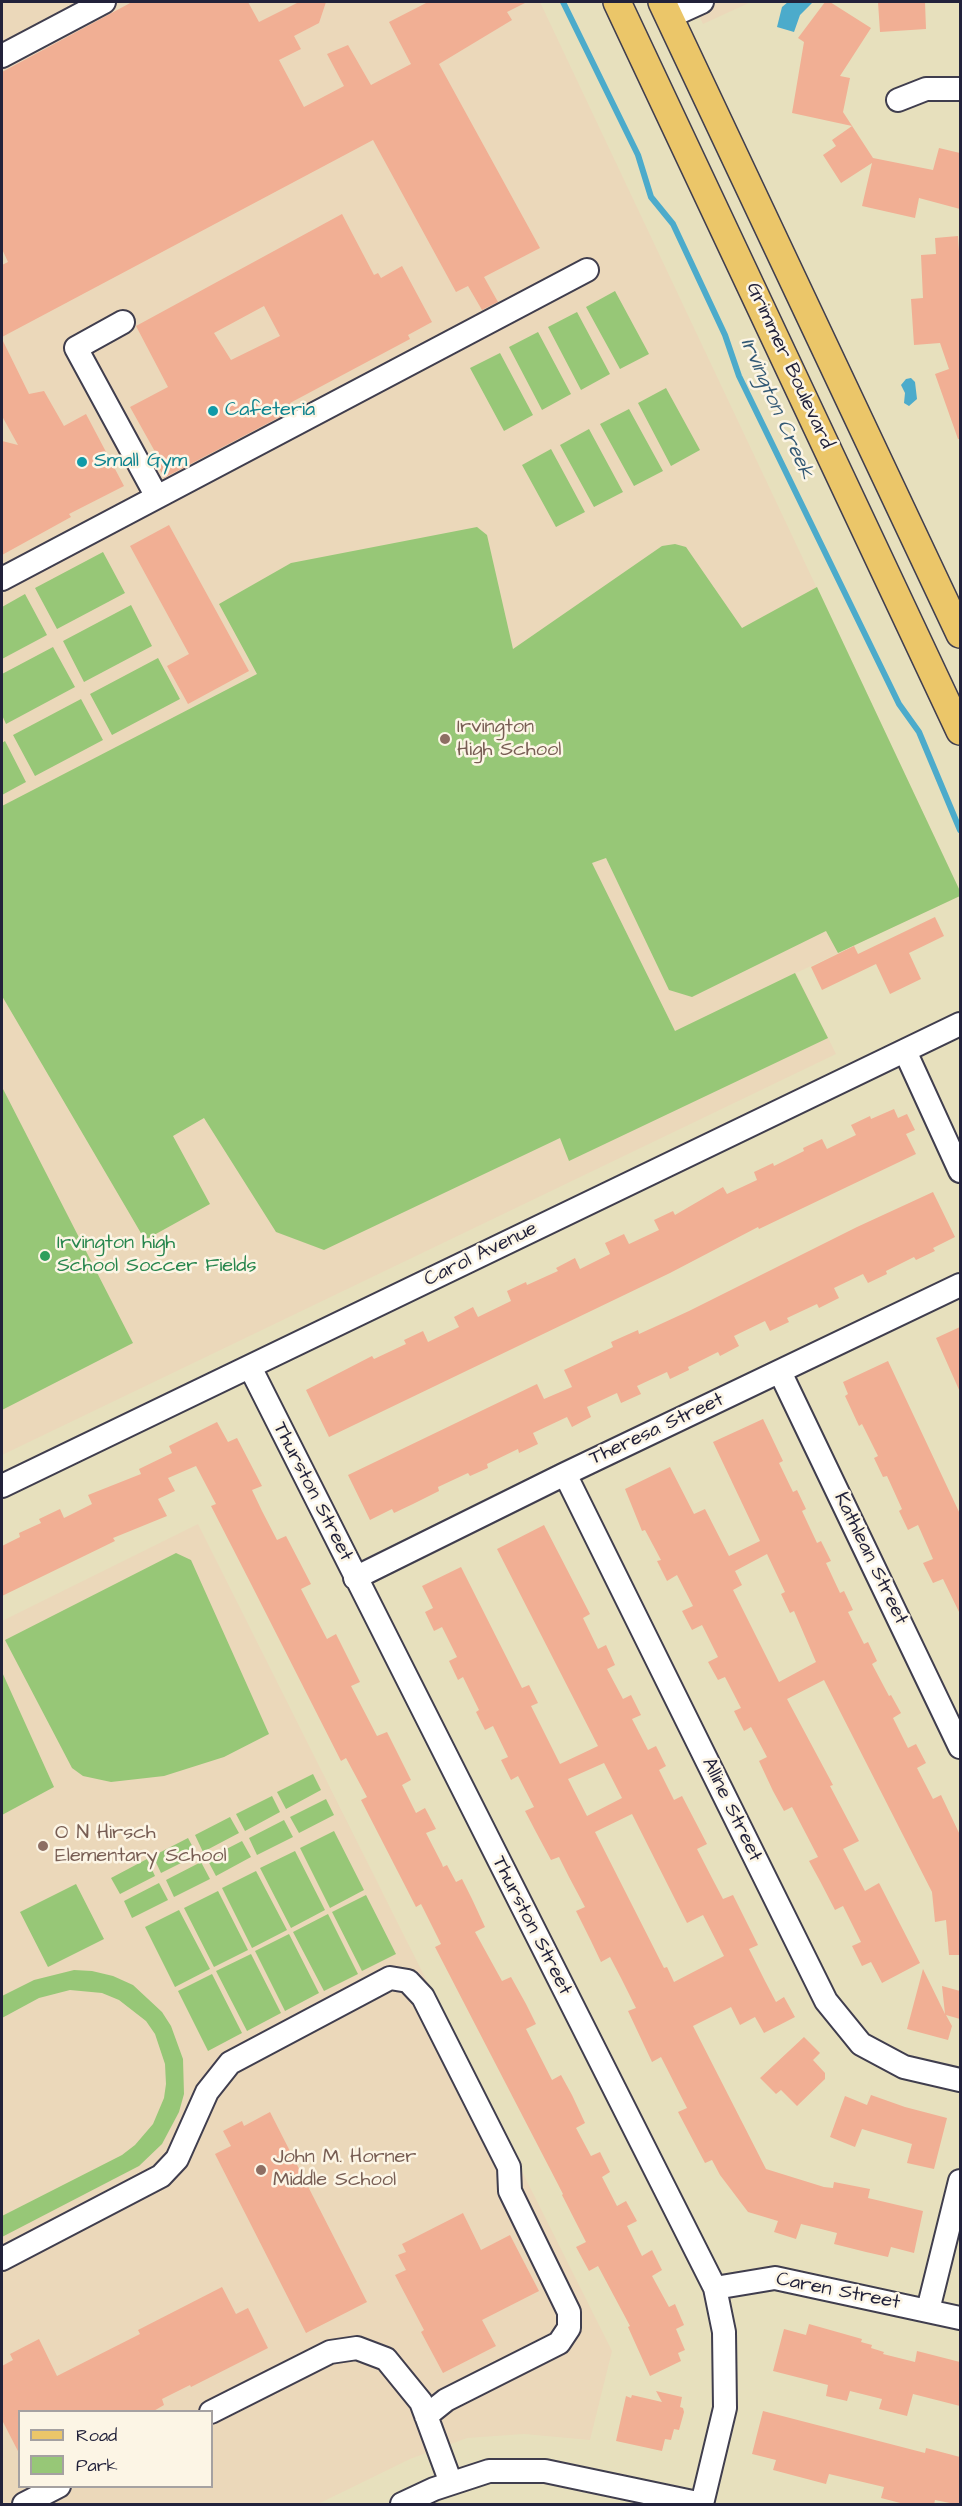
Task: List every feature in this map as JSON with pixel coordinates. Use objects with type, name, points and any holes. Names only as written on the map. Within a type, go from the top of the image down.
[{"type":"main road","name":"Grimmer Boulevard","points":[[617,2],[960,731]]},
{"type":"main road","name":"Grimmer Boulevard","points":[[665,9],[960,634]]},
{"type":"street","points":[[2,56],[104,2]]},
{"type":"street","points":[[665,9],[702,2]]},
{"type":"street","points":[[898,100],[926,89],[960,89]]},
{"type":"street","points":[[2,579],[587,270]]},
{"type":"street","points":[[123,322],[76,348],[157,497]]},
{"type":"street","name":"Carol Avenue","points":[[2,1486],[960,1024]]},
{"type":"street","points":[[905,1051],[960,1171]]},
{"type":"street","name":"Theresa Street","points":[[355,1578],[564,1474],[960,1285]]},
{"type":"street","name":"Thurston Street","points":[[250,1367],[715,2288],[723,2332],[725,2408],[702,2505]]},
{"type":"street","name":"Kathlean Street","points":[[780,1372],[960,1747]]},
{"type":"street","name":"Alline Street","points":[[564,1474],[826,2001],[861,2044],[904,2067],[960,2080]]},
{"type":"street","points":[[2,2259],[161,2176],[177,2159],[207,2092],[230,2063],[390,1978],[408,1981],[423,1997],[509,2167],[510,2191],[569,2312],[569,2328],[559,2343],[446,2400],[426,2416]]},
{"type":"street","points":[[928,2310],[960,2181]]},
{"type":"street","name":"Caren Street","points":[[715,2288],[775,2278],[960,2318]]},
{"type":"street","points":[[213,2411],[330,2352],[357,2348],[386,2359],[421,2402],[451,2483]]},
{"type":"street","points":[[402,2505],[434,2489],[489,2471],[545,2472],[702,2505]]},
{"type":"street","points":[[24,2505],[55,2494]]},
{"type":"shaded area","name":"Irvington High School","points":[[2,2],[540,2],[960,891],[960,896],[796,973],[836,1054],[2,1455]]},
{"type":"shaded area","points":[[693,2],[751,2],[703,24]]},
{"type":"shaded area","name":"John M. Horner Middle School","points":[[198,1524],[612,2351],[590,2440],[524,2434],[467,2438],[410,2459],[318,2504],[2,2504],[2,1621]]},
{"type":"green space","points":[[615,291],[649,354],[620,369],[586,307]]},
{"type":"green space","points":[[577,312],[610,374],[581,390],[548,327]]},
{"type":"green space","points":[[538,332],[571,394],[542,410],[509,347]]},
{"type":"green space","points":[[500,353],[533,415],[504,431],[470,368]]},
{"type":"green space","points":[[666,388],[700,450],[671,466],[638,403]]},
{"type":"green space","points":[[629,409],[663,471],[634,486],[600,424]]},
{"type":"green space","points":[[589,429],[623,492],[594,507],[560,445]]},
{"type":"green space","points":[[551,449],[585,512],[556,527],[522,465]]},
{"type":"green space","points":[[477,527],[487,535],[513,649],[662,546],[675,544],[686,547],[742,628],[817,587],[960,891],[960,896],[838,953],[826,931],[692,997],[669,990],[606,858],[592,863],[675,1031],[795,973],[828,1038],[569,1161],[560,1138],[324,1250],[276,1232],[204,1118],[173,1136],[210,1204],[145,1240],[2,996],[2,806],[257,674],[219,604],[291,563]]},
{"type":"green space","points":[[103,552],[125,593],[57,629],[35,588]]},
{"type":"green space","points":[[25,594],[47,635],[2,659],[2,607]]},
{"type":"green space","points":[[131,605],[152,646],[84,682],[63,641]]},
{"type":"green space","points":[[53,647],[75,687],[6,724],[2,715],[2,674]]},
{"type":"green space","points":[[158,658],[180,699],[112,735],[90,694]]},
{"type":"green space","points":[[81,699],[103,740],[35,776],[13,735]]},
{"type":"green space","points":[[5,741],[26,782],[2,795],[2,743]]},
{"type":"green space","name":"Irvington high School Soccer Fields","points":[[2,1087],[133,1343],[2,1410]]},
{"type":"green space","points":[[176,1553],[191,1560],[269,1734],[224,1757],[164,1776],[111,1782],[83,1776],[72,1768],[5,1640]]},
{"type":"green space","points":[[2,1672],[54,1787],[2,1815]]},
{"type":"green space","points":[[313,1774],[321,1790],[286,1809],[277,1792]]},
{"type":"green space","points":[[272,1796],[280,1812],[245,1831],[236,1814]]},
{"type":"green space","points":[[326,1799],[334,1815],[299,1833],[290,1817]]},
{"type":"green space","points":[[230,1817],[239,1833],[203,1852],[195,1835]]},
{"type":"green space","points":[[284,1820],[293,1837],[257,1855],[249,1838]]},
{"type":"green space","points":[[334,1831],[364,1890],[330,1908],[300,1848]]},
{"type":"green space","points":[[188,1838],[197,1855],[161,1873],[153,1856]]},
{"type":"green space","points":[[242,1841],[251,1857],[216,1876],[207,1859]]},
{"type":"green space","points":[[295,1851],[325,1910],[291,1928],[260,1868]]},
{"type":"green space","points":[[147,1859],[155,1876],[120,1894],[111,1878]]},
{"type":"green space","points":[[201,1862],[210,1879],[174,1897],[166,1880]]},
{"type":"green space","points":[[256,1871],[287,1930],[252,1948],[222,1888]]},
{"type":"green space","points":[[159,1883],[168,1900],[132,1918],[124,1901]]},
{"type":"green space","points":[[76,1884],[104,1939],[48,1967],[20,1912]]},
{"type":"green space","points":[[218,1891],[248,1950],[214,1967],[184,1908]]},
{"type":"green space","points":[[366,1895],[396,1954],[362,1971],[332,1912]]},
{"type":"green space","points":[[179,1910],[210,1969],[175,1987],[145,1927]]},
{"type":"green space","points":[[328,1914],[358,1974],[324,1991],[293,1932]]},
{"type":"green space","points":[[289,1934],[319,1993],[285,2011],[255,1951]]},
{"type":"green space","points":[[251,1954],[281,2013],[247,2031],[216,1971]]},
{"type":"green space","points":[[74,1970],[113,1976],[133,1985],[162,2012],[171,2026],[183,2059],[184,2094],[179,2112],[162,2144],[139,2166],[2,2237],[2,2216],[122,2155],[135,2145],[153,2124],[164,2098],[165,2064],[155,2034],[146,2021],[119,2000],[102,1993],[70,1990],[39,1998],[2,2018],[2,1996],[34,1980]]},
{"type":"green space","points":[[212,1974],[242,2033],[208,2051],[178,1991]]},
{"type":"water","points":[[788,2],[812,3],[800,15],[794,32],[777,27],[782,7]]},
{"type":"water","points":[[911,378],[915,382],[917,399],[909,406],[904,403],[905,393],[901,385],[906,379]]},
{"type":"building","points":[[132,2],[248,2],[259,22],[299,2],[326,2],[319,23],[294,36],[301,49],[279,60],[304,107],[344,86],[327,54],[348,45],[371,85],[411,64],[389,22],[428,2],[527,2],[507,12],[512,20],[439,64],[540,248],[484,277],[498,302],[482,310],[468,286],[456,292],[373,140],[2,337],[2,265],[8,262],[2,249],[2,72]]},
{"type":"building","points":[[825,2],[830,2],[871,28],[840,76],[850,78],[843,112],[873,158],[933,170],[939,148],[960,153],[960,209],[919,198],[915,218],[862,206],[872,163],[841,183],[823,155],[836,146],[832,140],[852,126],[792,113],[804,42],[798,38]]},
{"type":"building","points":[[878,2],[925,2],[926,29],[880,32]]},
{"type":"building","points":[[342,214],[374,275],[378,273],[381,278],[402,266],[432,322],[408,335],[410,339],[290,403],[293,410],[164,478],[155,459],[158,457],[130,407],[168,387],[136,326]],"holes":[[[264,306],[280,336],[231,360],[214,333]]]},
{"type":"building","points":[[958,236],[960,439],[958,439],[935,374],[949,369],[940,343],[914,345],[911,299],[923,298],[921,255],[936,254],[935,238]]},
{"type":"building","points":[[2,339],[29,394],[44,391],[64,426],[86,414],[124,486],[69,514],[71,517],[2,555],[2,441],[18,445],[2,416]]},
{"type":"building","points":[[169,525],[249,671],[188,704],[167,666],[189,654],[130,546]]},
{"type":"building","points":[[935,917],[944,936],[909,953],[921,979],[890,994],[876,964],[822,990],[811,967],[854,946],[858,954]]},
{"type":"building","points":[[894,1109],[898,1118],[907,1114],[915,1130],[906,1134],[916,1154],[759,1229],[758,1227],[670,1273],[329,1437],[306,1390],[372,1356],[374,1359],[406,1344],[404,1340],[423,1331],[428,1342],[459,1327],[454,1317],[473,1307],[478,1317],[511,1301],[507,1291],[558,1271],[556,1268],[575,1258],[580,1269],[610,1254],[605,1243],[624,1234],[629,1244],[659,1230],[654,1220],[673,1211],[675,1215],[723,1187],[727,1194],[757,1180],[754,1172],[773,1163],[774,1166],[822,1139],[827,1149],[856,1135],[851,1125],[870,1116],[871,1119]]},
{"type":"building","points":[[933,1192],[955,1237],[933,1248],[935,1251],[916,1260],[914,1257],[868,1283],[863,1274],[834,1288],[839,1298],[819,1308],[817,1304],[787,1318],[789,1322],[770,1331],[765,1321],[734,1336],[739,1346],[720,1356],[718,1352],[670,1379],[667,1372],[637,1386],[641,1394],[621,1403],[617,1393],[587,1407],[591,1417],[572,1427],[567,1417],[533,1433],[538,1444],[519,1453],[518,1449],[487,1464],[488,1468],[470,1476],[468,1473],[438,1487],[439,1491],[413,1504],[394,1513],[392,1509],[370,1520],[348,1475],[537,1384],[544,1399],[572,1387],[564,1370],[613,1347],[611,1342],[638,1330],[639,1334],[689,1311],[857,1227]]},
{"type":"building","points":[[960,1327],[960,1392],[936,1338]]},
{"type":"building","points":[[888,1361],[960,1514],[960,1614],[943,1579],[933,1583],[923,1563],[933,1559],[918,1525],[908,1530],[899,1511],[902,1509],[887,1476],[883,1477],[874,1458],[878,1456],[862,1424],[859,1426],[845,1396],[848,1394],[843,1382]]},
{"type":"building","points":[[763,1419],[783,1461],[779,1463],[793,1492],[797,1490],[806,1509],[802,1511],[817,1543],[821,1541],[831,1561],[826,1563],[840,1593],[844,1591],[853,1610],[848,1612],[864,1644],[868,1642],[877,1661],[872,1664],[901,1713],[893,1718],[908,1748],[916,1744],[926,1763],[917,1768],[933,1799],[941,1795],[960,1835],[960,1955],[949,1955],[946,1920],[935,1922],[932,1892],[824,1680],[787,1699],[833,1785],[830,1786],[859,1841],[843,1849],[865,1891],[879,1883],[920,1963],[882,1983],[871,1962],[862,1966],[852,1946],[861,1942],[843,1906],[835,1910],[809,1861],[818,1857],[792,1807],[784,1811],[759,1761],[767,1757],[751,1727],[744,1731],[734,1711],[741,1708],[725,1677],[718,1680],[708,1662],[718,1657],[702,1625],[692,1630],[682,1611],[693,1606],[677,1575],[667,1581],[657,1561],[661,1560],[645,1530],[642,1531],[625,1489],[670,1467],[694,1514],[705,1509],[729,1556],[760,1541],[713,1442]],"holes":[[[767,1554],[785,1592],[781,1594],[790,1613],[794,1611],[816,1662],[779,1682],[733,1590],[742,1585],[735,1571]]]},
{"type":"building","points":[[217,1422],[228,1442],[237,1438],[262,1486],[252,1490],[262,1511],[277,1540],[286,1536],[311,1584],[301,1589],[327,1639],[336,1634],[360,1682],[351,1686],[377,1736],[387,1732],[411,1780],[402,1785],[416,1813],[425,1808],[436,1829],[426,1833],[443,1867],[447,1865],[456,1882],[462,1879],[485,1927],[475,1932],[502,1981],[511,1977],[526,2004],[536,2024],[526,2029],[552,2080],[561,2075],[572,2095],[585,2123],[576,2128],[591,2156],[600,2152],[610,2172],[602,2177],[617,2206],[626,2201],[637,2221],[627,2226],[642,2256],[652,2250],[662,2270],[652,2276],[669,2307],[675,2304],[684,2325],[676,2329],[685,2350],[678,2353],[681,2361],[650,2376],[628,2327],[630,2326],[598,2266],[589,2271],[576,2247],[586,2242],[563,2194],[435,1947],[441,1944],[421,1904],[416,1907],[361,1800],[367,1797],[346,1758],[341,1761],[211,1506],[216,1504],[196,1466],[168,1478],[175,1491],[158,1499],[167,1516],[113,1538],[115,1541],[2,1596],[2,1546],[20,1537],[19,1533],[41,1523],[39,1519],[60,1509],[64,1518],[92,1504],[88,1495],[141,1474],[139,1469],[172,1453],[169,1446]]},
{"type":"building","points":[[544,1525],[590,1614],[583,1618],[598,1649],[606,1645],[615,1665],[607,1669],[623,1699],[631,1695],[641,1715],[632,1719],[648,1750],[656,1746],[666,1766],[659,1770],[674,1800],[682,1796],[707,1844],[697,1849],[723,1899],[733,1895],[758,1945],[749,1949],[776,2002],[784,1997],[795,2017],[764,2033],[755,2017],[740,2025],[731,2007],[693,2026],[766,2169],[824,2187],[833,2188],[834,2182],[870,2189],[868,2198],[923,2211],[914,2253],[891,2247],[888,2257],[834,2244],[837,2233],[801,2224],[796,2239],[774,2232],[778,2221],[748,2212],[720,2175],[712,2160],[705,2163],[678,2112],[687,2108],[661,2057],[652,2062],[628,2011],[636,2008],[621,1978],[610,1957],[601,1962],[576,1911],[585,1907],[559,1857],[551,1860],[525,1811],[534,1807],[518,1776],[511,1780],[501,1760],[508,1757],[493,1726],[485,1730],[476,1712],[479,1710],[463,1677],[458,1680],[449,1661],[457,1657],[442,1627],[434,1631],[425,1612],[433,1608],[422,1586],[461,1567],[522,1688],[529,1685],[538,1703],[531,1706],[560,1764],[598,1746],[497,1549]],"holes":[[[604,1763],[622,1798],[587,1816],[568,1779]],[[632,1814],[687,1923],[703,1915],[724,1956],[674,1982],[667,1967],[664,1968],[595,1832]]]},
{"type":"building","points":[[923,1969],[945,2014],[942,1986],[960,1991],[960,2019],[946,2015],[952,2026],[948,2040],[907,2029]]},
{"type":"building","points":[[804,2037],[820,2053],[813,2060],[825,2073],[825,2079],[797,2106],[781,2090],[776,2094],[760,2078]]},
{"type":"building","points":[[871,2095],[947,2118],[934,2169],[907,2163],[912,2144],[862,2129],[855,2147],[830,2137],[845,2096],[867,2105]]},
{"type":"building","points":[[270,2112],[367,2302],[306,2333],[215,2154],[231,2146],[223,2131],[242,2121],[244,2126]]},
{"type":"building","points":[[463,2213],[481,2250],[510,2235],[539,2291],[482,2320],[496,2346],[443,2373],[421,2332],[424,2330],[395,2275],[406,2270],[398,2255],[406,2252],[402,2244]]},
{"type":"building","points":[[222,2287],[236,2314],[248,2308],[268,2348],[162,2399],[164,2405],[155,2410],[18,2410],[18,2451],[2,2420],[2,2366],[13,2360],[10,2354],[39,2339],[57,2376],[140,2334],[138,2330]]},
{"type":"building","points":[[809,2324],[862,2339],[861,2342],[872,2345],[871,2348],[884,2352],[883,2354],[915,2362],[917,2351],[960,2362],[960,2406],[913,2394],[907,2416],[879,2409],[882,2399],[850,2391],[847,2401],[826,2396],[828,2385],[773,2371],[784,2329],[806,2335]]},
{"type":"building","points":[[656,2391],[682,2397],[680,2407],[684,2412],[679,2430],[674,2429],[671,2440],[665,2439],[662,2451],[616,2441],[626,2396],[631,2398],[632,2395],[662,2402]]},
{"type":"building","points":[[763,2411],[925,2453],[926,2448],[960,2457],[960,2505],[935,2500],[934,2505],[908,2505],[881,2498],[884,2487],[829,2474],[826,2484],[773,2470],[776,2460],[752,2454]]},
{"type":"waterway","name":"Irvington Creek","points":[[563,2],[638,155],[651,197],[673,224],[725,335],[739,376],[899,704],[919,732],[960,830]]},
{"type":"place","name":"Cafeteria","points":[[213,411]]},
{"type":"place","name":"Small Gym","points":[[82,462]]},
{"type":"place","name":"Irvington High School","points":[[445,739]]},
{"type":"place","name":"Irvington high School Soccer Fields","points":[[45,1256]]},
{"type":"place","name":"O N Hirsch Elementary School","points":[[43,1846]]},
{"type":"place","name":"John M. Horner Middle School","points":[[261,2170]]}]
